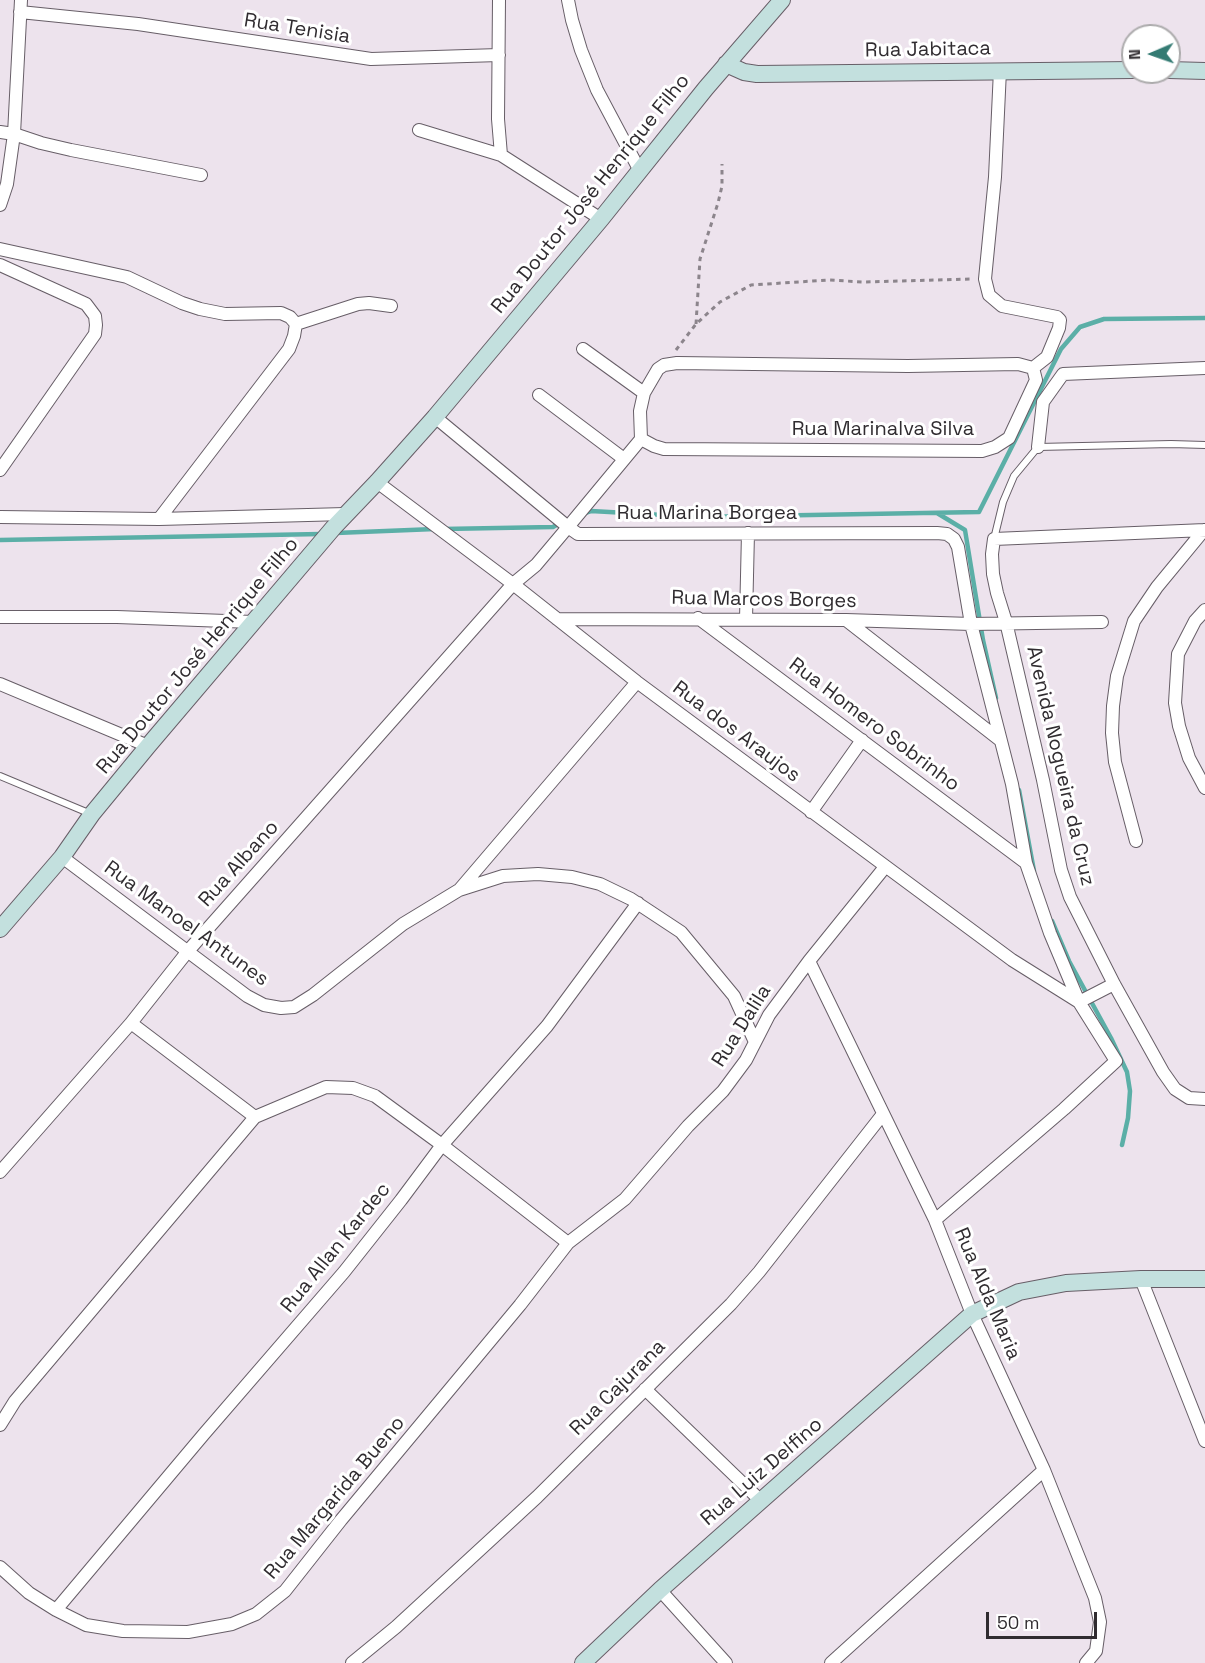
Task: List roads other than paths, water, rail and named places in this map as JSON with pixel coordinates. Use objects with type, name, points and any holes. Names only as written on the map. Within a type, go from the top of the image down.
[{"type":"street","points":[[499,0],[501,155]]},
{"type":"street","points":[[568,0],[581,50],[597,90],[640,171]]},
{"type":"street","name":"Rua Doutor José Henrique Filho","points":[[0,929],[62,857],[92,814],[148,746],[345,514],[435,417],[601,219],[726,64],[782,0]]},
{"type":"street","points":[[0,205],[7,184],[14,134],[20,6]]},
{"type":"street","name":"Rua Tenisia","points":[[20,6],[370,59],[498,56]]},
{"type":"street","name":"Rua Jabitaca","points":[[726,64],[744,72],[757,74],[1121,70]]},
{"type":"street","points":[[513,584],[536,565],[569,521],[641,439],[640,411],[644,393],[658,369],[664,365],[676,363],[908,366],[1018,364],[1033,368],[1047,357],[1059,328],[1058,317],[1002,306],[990,295],[986,279],[995,177],[1000,70]]},
{"type":"street","points":[[1181,70],[1205,70]]},
{"type":"street","points":[[419,130],[501,155],[601,219]]},
{"type":"street","points":[[0,132],[71,150],[201,175]]},
{"type":"street","points":[[0,249],[127,277],[200,309],[225,314],[281,313],[290,317],[296,324]]},
{"type":"street","points":[[0,265],[86,304],[95,316],[95,334],[0,470]]},
{"type":"street","points":[[296,324],[358,304],[391,306]]},
{"type":"street","points":[[159,519],[288,349],[296,324]]},
{"type":"street","points":[[583,349],[644,393]]},
{"type":"street","name":"Rua Marinalva Silva","points":[[641,439],[664,449],[982,451],[995,447],[1008,438],[1036,380],[1033,368]]},
{"type":"street","points":[[1038,447],[1043,402],[1063,374],[1205,368]]},
{"type":"street","points":[[539,395],[624,459]]},
{"type":"street","points":[[435,417],[569,521]]},
{"type":"street","name":"Rua dos Araujos","points":[[377,482],[513,584],[637,682],[885,867],[1012,960],[1083,1000]]},
{"type":"street","points":[[0,517],[159,519],[345,514]]},
{"type":"street","name":"Rua Marina Borgea","points":[[569,521],[578,534],[947,534],[954,539],[958,548],[973,624]]},
{"type":"street","points":[[994,539],[1204,530]]},
{"type":"street","points":[[1136,841],[1115,762],[1113,724],[1117,676],[1134,621],[1157,587],[1204,530]]},
{"type":"street","points":[[746,619],[748,533]]},
{"type":"street","name":"Avenida Nogueira da Cruz","points":[[994,539],[993,574],[1003,623],[1043,780],[1061,870],[1070,897],[1111,986],[1163,1072],[1175,1089],[1189,1098],[1205,1099]]},
{"type":"street","name":"Rua Albano","points":[[0,1172],[131,1023],[188,951],[513,584]]},
{"type":"street","points":[[1205,610],[1195,621],[1178,654],[1175,703],[1179,726],[1190,758],[1205,788]]},
{"type":"street","points":[[0,617],[117,617],[253,622]]},
{"type":"street","name":"Rua Marcos Borges","points":[[557,619],[698,618],[973,624],[1102,622]]},
{"type":"street","name":"Rua Homero Sobrinho","points":[[698,618],[1026,863]]},
{"type":"street","points":[[846,620],[1000,740]]},
{"type":"street","points":[[935,1220],[1116,1061],[1050,933],[1026,863],[1012,784],[973,624]]},
{"type":"street","points":[[459,890],[637,682]]},
{"type":"street","points":[[0,684],[148,746]]},
{"type":"street","points":[[811,812],[862,741]]},
{"type":"street","name":"Rua Manoel Antunes","points":[[62,857],[247,996],[264,1005],[281,1008],[294,1007],[403,924],[459,890],[502,876],[538,874],[572,877],[600,884],[638,903],[681,932],[734,996],[755,1042]]},
{"type":"street","name":"Rua Dalila","points":[[568,1243],[625,1199],[688,1126],[723,1091],[746,1060],[769,1015],[809,961],[885,867]]},
{"type":"street","name":"Rua Allan Kardec","points":[[56,1610],[344,1272],[402,1200],[442,1144],[547,1026],[638,903]]},
{"type":"street","name":"Rua Alda Maria","points":[[809,961],[935,1220],[972,1314],[1044,1470],[1095,1598],[1100,1622],[1096,1652],[1086,1663]]},
{"type":"street","points":[[1083,1000],[1111,986]]},
{"type":"street","points":[[131,1023],[255,1117]]},
{"type":"street","points":[[0,1425],[15,1401],[255,1117],[326,1087],[353,1088],[375,1096],[442,1144],[568,1243]]},
{"type":"street","name":"Rua Cajurana","points":[[352,1663],[396,1627],[537,1497],[731,1304],[759,1272],[883,1114]]},
{"type":"street","name":"Rua Margarida Bueno","points":[[0,1567],[29,1593],[56,1610],[86,1624],[134,1631],[188,1632],[232,1624],[256,1614],[285,1591],[341,1520],[500,1331],[568,1243]]},
{"type":"street","points":[[1141,1279],[1205,1441]]},
{"type":"street","name":"Rua Luiz Delfino","points":[[583,1663],[660,1590],[972,1314],[1019,1292],[1066,1283],[1141,1279],[1205,1279]]},
{"type":"street","points":[[645,1389],[761,1501]]},
{"type":"street","points":[[831,1663],[1044,1470]]},
{"type":"street","points":[[660,1590],[726,1663]]},
{"type":"lane","points":[[994,539],[1003,502],[1014,476],[1038,447],[1205,445]]},
{"type":"lane","points":[[0,776],[92,814]]},
{"type":"waterway","points":[[585,513],[591,511],[699,517],[979,512],[1061,349],[1080,327],[1104,319],[1205,318]]},
{"type":"waterway","points":[[937,513],[965,530],[983,640],[996,698]]},
{"type":"waterway","points":[[443,529],[553,527],[560,523]]},
{"type":"waterway","points":[[336,533],[435,529]]},
{"type":"waterway","points":[[0,540],[321,534]]},
{"type":"waterway","points":[[1019,790],[1034,871]]},
{"type":"waterway","points":[[1052,921],[1069,961],[1127,1072],[1130,1091],[1128,1118],[1122,1145]]}]
